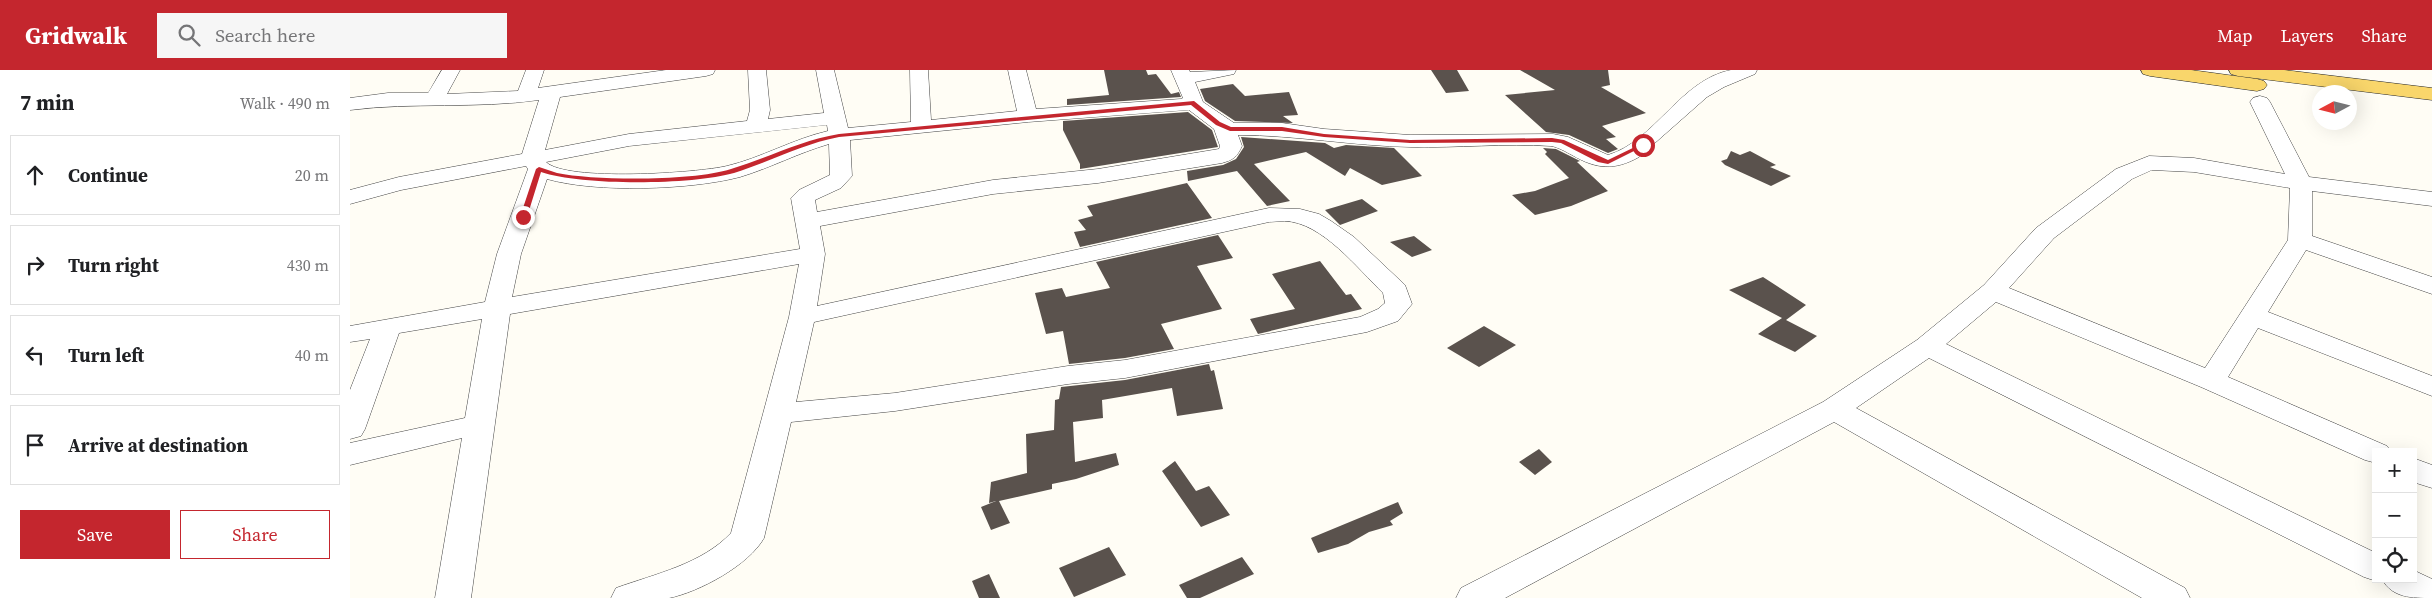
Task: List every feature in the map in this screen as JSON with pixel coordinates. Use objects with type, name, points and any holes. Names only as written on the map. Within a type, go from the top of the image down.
[{"type":"main road","points":[[2150,70],[2312,92]]},
{"type":"main road","points":[[2238,70],[2432,94]]},
{"type":"main road","points":[[2357,98],[2432,107]]},
{"type":"street","points":[[433,101],[451,70]]},
{"type":"street","points":[[526,96],[534,70]]},
{"type":"street","points":[[350,104],[388,99],[433,101],[526,96],[672,73],[706,70]]},
{"type":"street","points":[[756,127],[760,110],[757,70]]},
{"type":"street","points":[[629,598],[723,561],[740,548],[747,538],[802,317],[813,254],[803,198],[831,184],[841,176],[837,127],[825,70]]},
{"type":"street","points":[[920,70],[921,126]]},
{"type":"street","points":[[1017,70],[1028,116]]},
{"type":"street","points":[[1192,103],[1194,100],[1182,75],[1228,70]]},
{"type":"street","points":[[1224,127],[1282,129],[1324,135],[1410,142],[1552,140],[1568,143],[1600,160],[1608,162],[1643,145],[1666,121],[1700,92],[1748,70]]},
{"type":"street","points":[[453,598],[508,254],[523,217],[550,93]]},
{"type":"street","points":[[2211,381],[2300,240],[2301,183],[2260,102]]},
{"type":"street","points":[[350,197],[399,184],[535,163],[630,140],[756,127],[921,126],[1192,103],[1224,127],[1231,146],[1228,153],[1222,156],[1098,176],[993,187],[808,221]]},
{"type":"street","points":[[535,163],[556,175],[591,178],[640,180],[705,177],[732,171],[817,139],[837,127]]},
{"type":"street","points":[[1474,598],[1834,410],[1927,346],[1993,291],[2045,234],[2124,174],[2149,163],[2194,165],[2301,183],[2432,199]]},
{"type":"street","points":[[777,414],[895,402],[1216,354],[1367,324],[1388,315],[1399,304],[1396,291],[1336,236],[1310,219],[1290,213],[1269,215],[802,317]]},
{"type":"street","points":[[2300,240],[2432,286]]},
{"type":"street","points":[[350,334],[813,254]]},
{"type":"street","points":[[1993,291],[2211,381],[2372,451]]},
{"type":"street","points":[[2251,315],[2432,386]]},
{"type":"street","points":[[350,429],[388,327]]},
{"type":"street","points":[[1927,346],[2372,566]]},
{"type":"street","points":[[1834,410],[2172,598]]},
{"type":"street","points":[[350,454],[481,424]]},
{"type":"street","points":[[2417,471],[2432,477]]},
{"type":"street","points":[[2407,583],[2432,595]]},
{"type":"building","points":[[1104,70],[1146,70],[1148,75],[1156,74],[1171,94],[1179,92],[1181,97],[1067,105],[1067,99],[1109,95]]},
{"type":"building","points":[[1431,70],[1457,70],[1469,91],[1446,93]]},
{"type":"building","points":[[1520,70],[1608,70],[1610,85],[1601,87],[1646,113],[1602,126],[1616,137],[1606,139],[1618,149],[1608,153],[1569,135],[1546,132],[1505,95],[1555,90]]},
{"type":"building","points":[[1233,84],[1245,96],[1289,92],[1298,115],[1283,116],[1293,123],[1235,121],[1205,101],[1200,89]]},
{"type":"building","points":[[1188,112],[1212,130],[1218,147],[1080,169],[1080,164],[1063,130],[1063,121]]},
{"type":"building","points":[[1241,137],[1325,143],[1334,148],[1346,145],[1394,148],[1422,176],[1382,185],[1350,168],[1345,176],[1306,152],[1254,164],[1290,201],[1267,206],[1237,171],[1188,181],[1187,171],[1223,165],[1236,159],[1244,147]]},
{"type":"building","points":[[1543,148],[1556,149],[1580,161],[1577,162],[1608,191],[1571,206],[1535,215],[1512,195],[1535,191],[1569,178],[1545,154],[1547,152]]},
{"type":"building","points":[[1731,151],[1740,155],[1750,151],[1776,165],[1770,167],[1791,176],[1771,186],[1725,165],[1721,161],[1727,159]]},
{"type":"building","points":[[1187,183],[1212,218],[1080,247],[1074,232],[1086,230],[1078,220],[1093,216],[1087,206]]},
{"type":"building","points":[[1362,199],[1378,211],[1340,225],[1325,210]]},
{"type":"building","points":[[1218,235],[1233,258],[1197,266],[1222,309],[1161,324],[1174,349],[1125,358],[1069,364],[1063,331],[1046,334],[1035,293],[1062,288],[1066,297],[1110,288],[1096,262]]},
{"type":"building","points":[[1414,236],[1432,250],[1412,257],[1390,242]]},
{"type":"building","points":[[1320,261],[1346,295],[1351,294],[1362,309],[1258,334],[1250,319],[1295,309],[1272,274]]},
{"type":"building","points":[[1763,277],[1806,305],[1786,320],[1817,336],[1795,352],[1758,334],[1782,318],[1729,290]]},
{"type":"building","points":[[1484,326],[1516,345],[1479,367],[1447,348]]},
{"type":"building","points":[[1209,364],[1211,371],[1214,370],[1223,409],[1177,416],[1172,388],[1102,400],[1103,418],[1073,422],[1075,462],[1116,453],[1119,465],[1076,479],[1052,484],[1052,489],[999,501],[1010,523],[991,530],[981,507],[996,501],[989,503],[991,482],[1027,473],[1026,434],[1054,430],[1055,400],[1059,399],[1061,387],[1125,380]]},
{"type":"building","points":[[1539,449],[1552,462],[1535,475],[1519,462]]},
{"type":"building","points":[[1175,461],[1196,491],[1209,486],[1230,515],[1201,527],[1162,471]]},
{"type":"building","points":[[1398,502],[1403,513],[1390,521],[1393,525],[1369,532],[1348,544],[1318,553],[1311,538]]},
{"type":"building","points":[[1109,547],[1126,575],[1074,597],[1059,568]]},
{"type":"building","points":[[1242,557],[1254,574],[1200,598],[1187,598],[1179,585]]},
{"type":"building","points":[[989,574],[1000,598],[979,598],[972,581]]},
{"type":"route","points":[[523,217],[539,169],[556,175],[591,178],[640,180],[705,177],[732,171],[817,139],[1028,116],[1186,105],[1192,103],[1218,124],[1230,129],[1282,129],[1324,135],[1410,142],[1552,140],[1562,141],[1600,160],[1608,162],[1643,145]]}]
